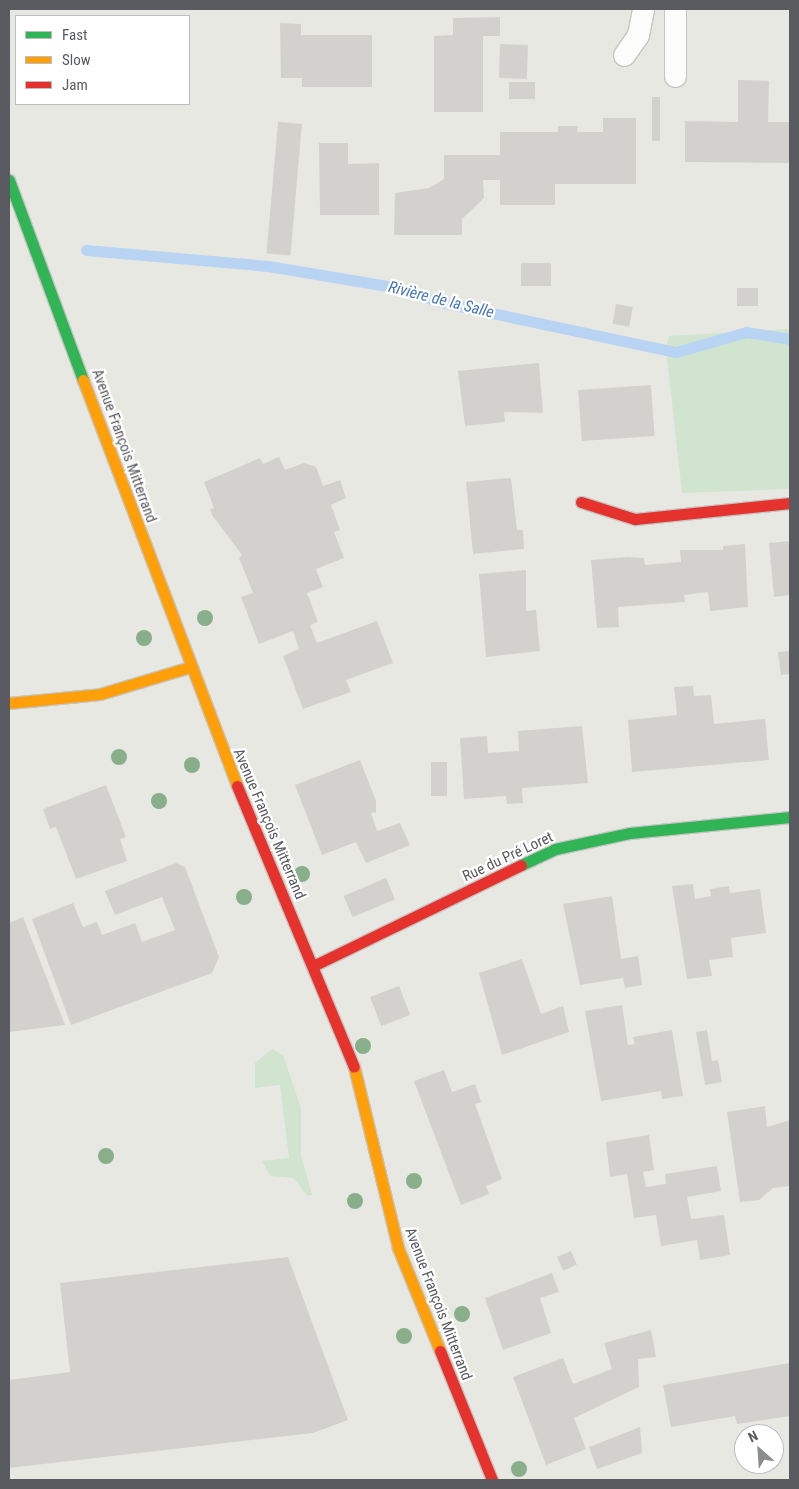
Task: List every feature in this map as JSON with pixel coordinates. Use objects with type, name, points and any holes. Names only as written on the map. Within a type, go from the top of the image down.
[{"type":"main road","name":"Avenue François Mitterrand","points":[[9,180],[190,667],[352,1059],[398,1248],[492,1480]]},
{"type":"main road","points":[[580,502],[635,520],[790,503]]},
{"type":"main road","points":[[9,703],[100,694],[190,667]]},
{"type":"main road","name":"Rue du Pré Loret","points":[[313,966],[555,849],[630,833],[790,817]]},
{"type":"lane","points":[[624,55],[638,36],[643,9]]},
{"type":"lane","points":[[675,9],[675,76]]},
{"type":"green space","points":[[790,329],[790,489],[682,493],[666,348],[669,336]]},
{"type":"green space","points":[[272,1049],[283,1055],[301,1108],[301,1155],[312,1195],[307,1196],[294,1178],[270,1176],[262,1161],[289,1158],[280,1085],[255,1088],[255,1063]]},
{"type":"building","points":[[500,17],[500,36],[483,36],[483,112],[434,112],[434,36],[453,35],[453,18]]},
{"type":"building","points":[[280,23],[301,24],[301,35],[372,35],[372,87],[302,87],[302,78],[281,78]]},
{"type":"building","points":[[500,44],[528,45],[527,79],[499,78]]},
{"type":"building","points":[[738,80],[769,81],[768,122],[790,122],[790,163],[685,162],[685,121],[738,122]]},
{"type":"building","points":[[509,82],[535,82],[535,99],[509,99]]},
{"type":"building","points":[[652,97],[660,97],[660,141],[652,141]]},
{"type":"building","points":[[603,118],[636,118],[636,184],[555,184],[555,205],[500,205],[500,180],[483,180],[484,198],[462,219],[462,235],[394,235],[395,193],[429,188],[444,179],[444,155],[500,155],[500,132],[558,132],[558,126],[578,126],[577,132],[603,132]]},
{"type":"building","points":[[278,122],[302,124],[290,256],[266,253]]},
{"type":"building","points":[[319,143],[348,143],[348,164],[379,163],[379,215],[320,215]]},
{"type":"building","points":[[521,263],[551,263],[551,286],[521,286]]},
{"type":"building","points":[[737,288],[758,288],[758,306],[737,306]]},
{"type":"building","points":[[616,304],[633,307],[629,327],[613,324]]},
{"type":"building","points":[[539,363],[543,413],[504,412],[505,422],[465,426],[458,371]]},
{"type":"building","points":[[651,385],[655,436],[582,441],[578,390]]},
{"type":"building","points":[[279,457],[285,470],[304,463],[316,467],[323,486],[340,480],[346,498],[331,505],[340,530],[334,532],[344,558],[316,569],[323,587],[307,593],[318,622],[310,625],[317,643],[377,621],[393,663],[346,680],[351,692],[303,709],[283,656],[299,649],[293,631],[259,644],[241,597],[253,593],[239,558],[242,555],[212,515],[210,509],[214,508],[204,482],[260,458],[263,464]]},
{"type":"building","points":[[511,478],[517,530],[523,530],[524,549],[473,554],[466,482]]},
{"type":"building","points":[[790,541],[790,595],[774,597],[769,543]]},
{"type":"building","points":[[745,544],[748,607],[710,611],[708,592],[684,595],[685,602],[618,607],[619,627],[597,628],[591,560],[628,557],[644,558],[645,565],[681,562],[680,550],[723,550],[723,546]]},
{"type":"building","points":[[526,570],[526,611],[536,610],[540,651],[486,657],[479,574]]},
{"type":"building","points":[[790,651],[790,674],[781,675],[778,652]]},
{"type":"building","points":[[693,686],[694,696],[711,695],[714,724],[765,719],[769,760],[632,772],[628,720],[677,715],[674,687]]},
{"type":"building","points":[[582,726],[588,783],[522,788],[523,803],[507,804],[506,796],[464,799],[460,738],[487,736],[488,753],[519,751],[518,731]]},
{"type":"building","points":[[360,760],[376,801],[376,812],[371,813],[377,831],[400,823],[410,845],[366,863],[356,842],[322,855],[295,785]]},
{"type":"building","points":[[431,762],[447,762],[447,796],[431,796]]},
{"type":"building","points":[[106,785],[126,837],[120,839],[127,861],[76,879],[56,827],[50,829],[43,809]]},
{"type":"building","points":[[176,863],[185,867],[219,957],[212,973],[71,1025],[32,919],[73,903],[83,927],[97,922],[102,935],[135,923],[142,942],[175,930],[162,897],[115,915],[105,891]]},
{"type":"building","points":[[386,878],[395,899],[353,917],[344,896]]},
{"type":"building","points":[[693,884],[695,899],[711,896],[710,889],[729,886],[730,893],[760,889],[766,933],[731,938],[733,957],[709,960],[712,976],[687,979],[672,886]]},
{"type":"building","points":[[612,896],[621,959],[638,956],[642,985],[625,988],[623,978],[580,985],[563,904]]},
{"type":"building","points":[[23,917],[65,1025],[9,1032],[9,923]]},
{"type":"building","points":[[522,959],[541,1014],[563,1006],[569,1032],[502,1055],[479,973]]},
{"type":"building","points":[[399,986],[410,1015],[381,1026],[370,997]]},
{"type":"building","points":[[622,1005],[628,1045],[635,1044],[633,1037],[672,1030],[683,1096],[662,1099],[661,1091],[601,1101],[585,1011]]},
{"type":"building","points":[[707,1030],[712,1061],[718,1060],[722,1082],[705,1085],[696,1032]]},
{"type":"building","points":[[444,1070],[452,1092],[475,1084],[481,1102],[475,1104],[502,1179],[486,1186],[489,1194],[461,1205],[414,1081]]},
{"type":"building","points":[[765,1106],[767,1127],[790,1120],[790,1186],[773,1188],[759,1200],[740,1202],[727,1112]]},
{"type":"building","points":[[649,1135],[654,1170],[643,1172],[646,1187],[666,1184],[665,1174],[717,1166],[721,1191],[687,1197],[691,1219],[724,1215],[730,1255],[700,1260],[697,1240],[661,1246],[656,1215],[634,1218],[627,1174],[610,1177],[606,1142]]},
{"type":"building","points":[[571,1251],[577,1265],[563,1271],[557,1257]]},
{"type":"building","points":[[288,1257],[348,1420],[313,1433],[9,1468],[9,1380],[70,1372],[60,1283]]},
{"type":"building","points":[[552,1273],[559,1292],[540,1298],[551,1333],[503,1350],[485,1298]]},
{"type":"building","points":[[651,1330],[656,1357],[638,1359],[639,1387],[574,1418],[586,1449],[546,1465],[513,1377],[563,1358],[573,1384],[612,1369],[604,1343]]},
{"type":"building","points":[[790,1363],[790,1416],[737,1424],[735,1416],[671,1427],[663,1385]]},
{"type":"building","points":[[640,1427],[642,1453],[597,1469],[589,1447]]},
{"type":"waterway","name":"Rivière de la Salle","points":[[86,250],[268,266],[387,286],[445,303],[676,352],[746,332],[790,339]]},
{"type":"traffic: fast","points":[[9,180],[83,380]]},
{"type":"traffic: fast","points":[[521,865],[555,849],[630,833],[790,817]]},
{"type":"traffic: slow","points":[[83,380],[237,786]]},
{"type":"traffic: slow","points":[[9,703],[100,694],[190,667]]},
{"type":"traffic: slow","points":[[354,1067],[398,1248],[440,1351]]},
{"type":"traffic: jam","points":[[581,502],[635,519],[790,503]]},
{"type":"traffic: jam","points":[[237,786],[354,1067]]},
{"type":"traffic: jam","points":[[313,966],[521,865]]},
{"type":"traffic: jam","points":[[440,1351],[492,1480]]}]
